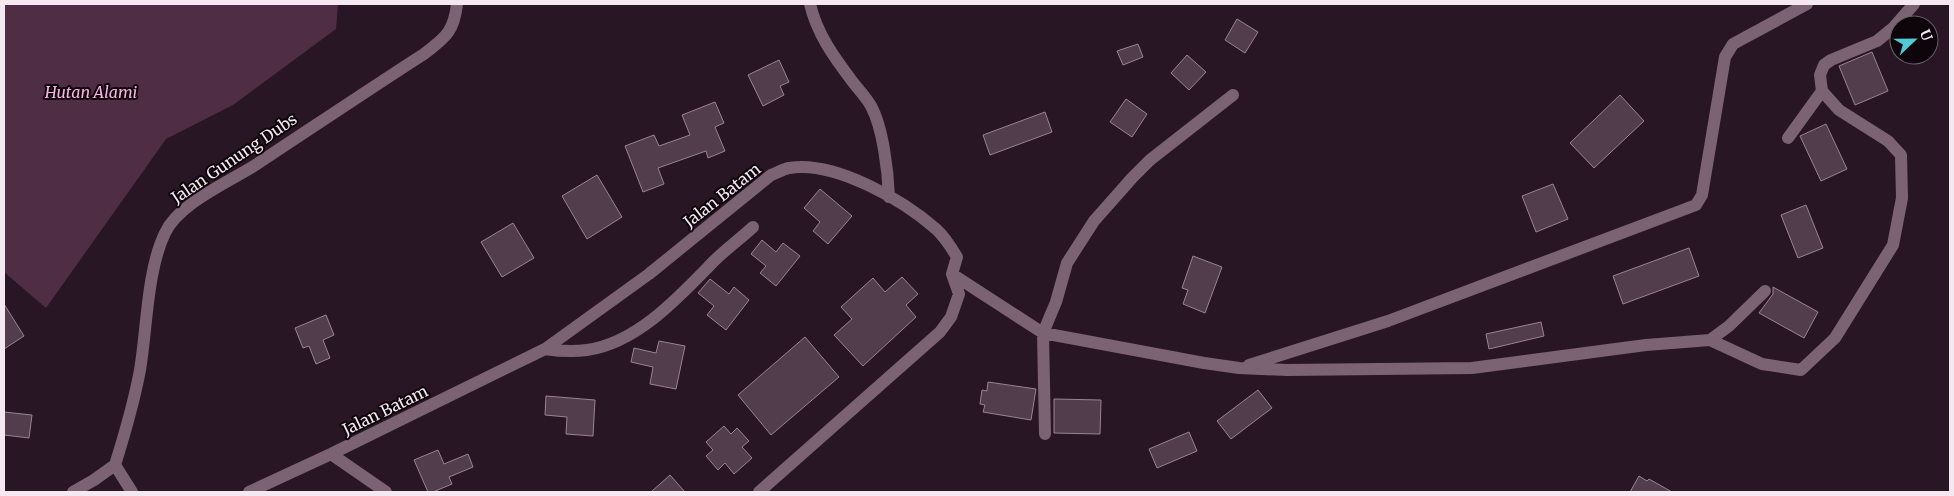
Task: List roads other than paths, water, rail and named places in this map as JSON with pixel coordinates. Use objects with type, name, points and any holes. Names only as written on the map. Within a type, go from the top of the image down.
[{"type":"street","name":"Jalan Gunung Dubs","points":[[115,465],[130,415],[140,370],[155,258],[165,232],[174,218],[188,206],[257,164],[424,54],[447,36],[456,14],[457,4]]},
{"type":"street","points":[[810,4],[819,34],[838,63],[871,106],[884,154],[889,197]]},
{"type":"street","points":[[1239,368],[1388,321],[1696,205],[1702,195],[1725,56],[1733,44],[1807,4]]},
{"type":"street","points":[[952,274],[1043,333],[1204,364],[1239,368],[1296,370],[1472,368],[1646,345],[1710,340],[1762,364],[1801,370],[1835,338],[1893,245],[1902,198],[1901,155],[1888,141],[1840,110],[1822,91],[1820,75],[1824,65],[1877,41],[1893,28],[1914,4]]},
{"type":"street","points":[[1788,138],[1822,91]]},
{"type":"street","points":[[1045,434],[1043,333],[1056,302],[1067,263],[1094,221],[1150,160],[1232,95]]},
{"type":"street","name":"Jalan Batam","points":[[249,492],[332,454],[545,350],[642,280],[771,176],[788,168],[812,168],[832,171],[862,182],[889,197],[937,230],[950,244],[957,257],[952,274],[959,294],[951,317],[940,332],[759,492]]},
{"type":"street","points":[[545,350],[587,350],[620,340],[640,329],[684,292],[714,261],[753,227]]},
{"type":"street","points":[[1710,340],[1729,326],[1765,291]]},
{"type":"street","name":"Jalan Batam","points":[[332,454],[386,492]]},
{"type":"street","points":[[73,492],[115,465],[132,492]]},
{"type":"park label","name":"Hutan Alami","points":[[91,92]]}]
